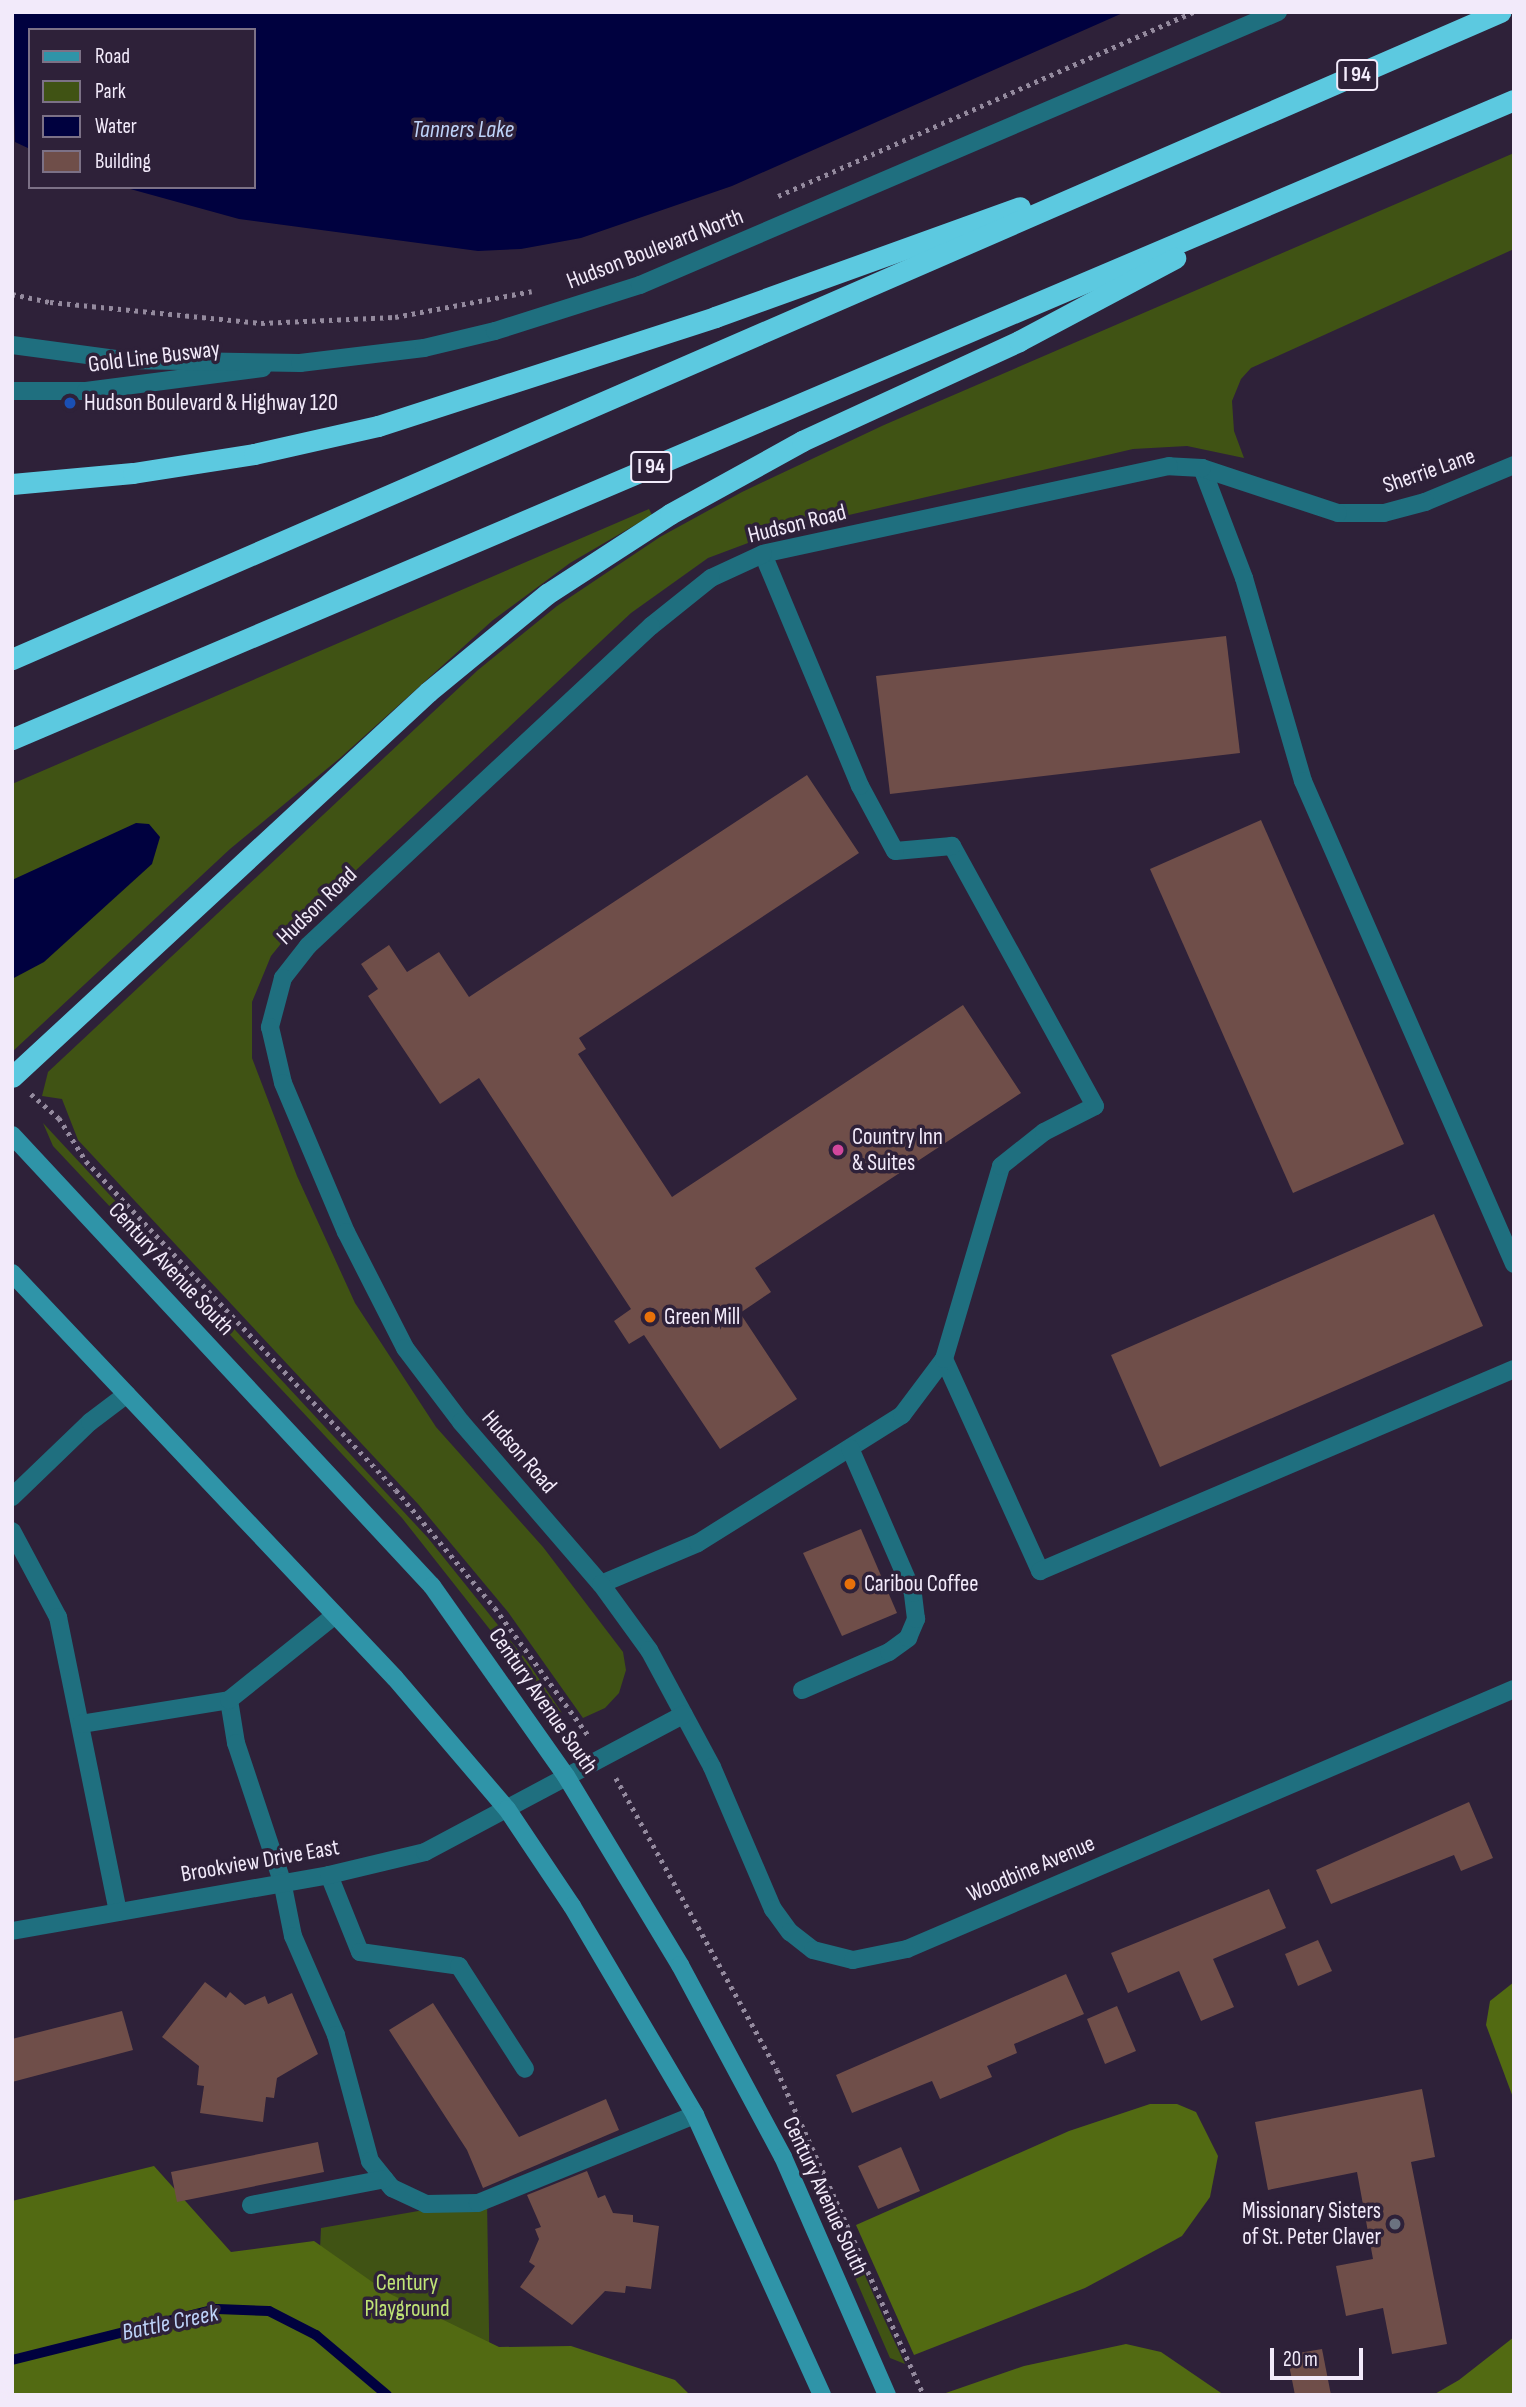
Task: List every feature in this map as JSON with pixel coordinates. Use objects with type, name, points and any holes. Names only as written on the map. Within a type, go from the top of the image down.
[{"type":"highway","name":"I 94","points":[[12,659],[1500,12]]},
{"type":"highway","name":"I 94","points":[[12,739],[1514,100]]},
{"type":"highway","points":[[12,484],[132,473],[254,454],[378,426],[715,317],[1213,138]]},
{"type":"highway","points":[[12,1077],[428,692],[547,594],[670,514],[802,441],[1019,341],[1291,196]]},
{"type":"main road","name":"Century Avenue South","points":[[12,1135],[432,1586],[566,1776],[680,1965],[783,2157],[887,2395]]},
{"type":"main road","points":[[12,1273],[335,1615],[478,1770],[507,1809],[572,1906],[695,2115],[821,2395]]},
{"type":"street","name":"Hudson Boulevard North","points":[[12,345],[125,360],[300,363],[424,348],[598,300],[1278,12]]},
{"type":"street","name":"Gold Line Busway","points":[[12,391],[86,391],[300,363]]},
{"type":"street","name":"Sherrie Lane","points":[[1238,478],[1293,501],[1338,513],[1384,513],[1425,502],[1514,465]]},
{"type":"street","name":"Hudson Road","points":[[684,1714],[649,1650],[601,1584],[461,1422],[405,1348],[354,1250],[293,1105],[272,1047],[270,1016],[282,978],[318,936],[651,626],[711,578],[763,554],[1169,466],[1202,468],[1238,478]]},
{"type":"street","points":[[1202,468],[1244,578],[1303,781],[1514,1264]]},
{"type":"street","points":[[601,1584],[698,1543],[902,1415],[944,1359],[1001,1166],[1044,1132],[1095,1106],[952,846],[895,851],[860,786],[763,554]]},
{"type":"street","points":[[944,1359],[1040,1572],[1514,1369]]},
{"type":"street","points":[[12,1497],[90,1422],[127,1395]]},
{"type":"street","points":[[802,1689],[890,1652],[908,1638],[916,1619],[915,1600],[850,1448]]},
{"type":"street","points":[[12,1531],[58,1617],[118,1912]]},
{"type":"street","points":[[81,1724],[229,1700],[335,1615]]},
{"type":"street","name":"Woodbine Avenue","points":[[684,1714],[783,1925],[820,1953],[863,1960],[907,1949],[1514,1689]]},
{"type":"street","points":[[229,1700],[236,1743],[282,1881],[293,1937],[336,2035],[370,2161],[392,2189],[426,2204],[478,2203],[695,2115]]},
{"type":"street","points":[[507,1809],[684,1714]]},
{"type":"street","name":"Brookview Drive East","points":[[12,1931],[282,1881],[329,1875],[425,1852],[507,1809]]},
{"type":"street","points":[[329,1875],[360,1952],[459,1966],[526,2069]]},
{"type":"street","points":[[251,2205],[385,2179]]},
{"type":"path","points":[[776,197],[1194,12]]},
{"type":"path","points":[[12,294],[50,302],[261,323],[395,317],[544,289]]},
{"type":"path","points":[[45,1108],[59,1118],[86,1161],[396,1490],[495,1608],[560,1695]]},
{"type":"path","points":[[629,1799],[798,2113],[923,2395]]},
{"type":"green space","points":[[1514,153],[1514,249],[1251,368],[1241,379],[1232,401],[1234,431],[1244,458],[1187,446],[1133,449],[780,531],[708,558],[631,613],[292,930],[271,956],[252,1002],[252,1058],[297,1176],[355,1303],[436,1427],[543,1547],[623,1652],[626,1670],[619,1693],[605,1708],[583,1718],[508,1612],[418,1504],[78,1140],[62,1099],[42,1096],[48,1072],[478,670],[557,606],[660,537],[742,492],[884,425]]},
{"type":"green space","points":[[649,509],[652,515],[570,563],[493,620],[340,758],[230,849],[12,1052],[12,784]]},
{"type":"green space","points":[[43,1123],[428,1538],[527,1661],[562,1713],[543,1697],[402,1518],[53,1146]]},
{"type":"green space","points":[[1514,1982],[1514,2100],[1486,2025],[1490,2001]]},
{"type":"green space","points":[[1150,2104],[1177,2104],[1196,2112],[1218,2156],[1210,2197],[1182,2236],[1085,2288],[914,2355],[856,2225],[1069,2131]]},
{"type":"green space","points":[[154,2166],[231,2252],[314,2241],[388,2293],[499,2347],[571,2346],[675,2380],[690,2395],[12,2395],[12,2201]]},
{"type":"green space","name":"Century Playground","points":[[487,2199],[490,2395],[316,2335],[321,2228]]},
{"type":"green space","points":[[845,2230],[905,2364],[890,2358],[836,2234]]},
{"type":"green space","points":[[1514,2337],[1514,2395],[1433,2395],[1459,2380]]},
{"type":"green space","points":[[1126,2344],[1161,2352],[1224,2395],[940,2395],[1024,2366]]},
{"type":"water","name":"Tanners Lake","points":[[12,12],[1125,12],[732,186],[581,238],[521,249],[478,251],[239,219],[130,189],[256,189],[256,28],[28,28],[28,148],[15,142]]},
{"type":"water","points":[[136,823],[149,824],[160,837],[152,864],[44,962],[12,979],[12,880]]},
{"type":"building","points":[[1226,636],[1240,753],[890,794],[876,676]]},
{"type":"building","name":"Country Inn & Suites","points":[[807,775],[859,853],[579,1038],[586,1049],[578,1054],[672,1197],[963,1005],[1021,1093],[755,1268],[771,1292],[740,1313],[797,1399],[720,1449],[644,1335],[629,1344],[614,1321],[631,1309],[479,1078],[440,1104],[368,996],[378,989],[361,964],[389,945],[407,972],[439,952],[469,997]]},
{"type":"building","points":[[1261,820],[1404,1144],[1293,1193],[1150,869]]},
{"type":"building","points":[[1434,1214],[1483,1326],[1160,1467],[1111,1355]]},
{"type":"building","name":"Caribou Coffee","points":[[861,1529],[897,1613],[842,1636],[803,1553]]},
{"type":"building","points":[[1469,1802],[1493,1858],[1461,1871],[1454,1855],[1331,1904],[1316,1870]]},
{"type":"building","points":[[1269,1889],[1286,1928],[1213,1959],[1234,2007],[1201,2021],[1179,1971],[1128,1993],[1111,1953]]},
{"type":"building","points":[[1318,1940],[1332,1971],[1298,1986],[1285,1954]]},
{"type":"building","points":[[1066,1974],[1084,2014],[1014,2044],[1017,2053],[987,2066],[992,2077],[940,2099],[932,2081],[852,2113],[836,2075]]},
{"type":"building","points":[[205,1982],[226,1998],[230,1992],[245,2005],[265,1996],[268,2004],[292,1993],[318,2054],[277,2078],[274,2098],[266,2097],[263,2122],[200,2113],[204,2086],[197,2085],[199,2066],[162,2037]]},
{"type":"building","points":[[433,2003],[519,2137],[606,2099],[619,2130],[483,2188],[467,2150],[389,2030]]},
{"type":"building","points":[[1117,2006],[1136,2051],[1105,2064],[1087,2019]]},
{"type":"building","points":[[122,2011],[133,2050],[12,2082],[12,2039]]},
{"type":"building","name":"Missionary Sisters of St. Peter Claver","points":[[1422,2089],[1435,2157],[1411,2162],[1447,2344],[1392,2354],[1383,2308],[1346,2316],[1336,2266],[1373,2259],[1357,2172],[1268,2190],[1255,2122]]},
{"type":"building","points":[[318,2142],[324,2172],[177,2202],[171,2172]]},
{"type":"building","points":[[901,2147],[920,2191],[878,2209],[858,2166]]},
{"type":"building","points":[[587,2171],[598,2198],[605,2195],[613,2213],[633,2215],[633,2222],[659,2226],[651,2289],[626,2286],[625,2293],[605,2291],[572,2325],[520,2287],[535,2266],[529,2262],[539,2239],[535,2229],[541,2227],[527,2195]]},
{"type":"building","points":[[1322,2349],[1331,2395],[1295,2395],[1287,2355]]},
{"type":"waterway","name":"Battle Creek","points":[[12,2360],[217,2309],[269,2311],[316,2335],[387,2395]]},
{"type":"place","name":"Hudson Boulevard & Highway 120","points":[[70,403]]},
{"type":"place","name":"Country Inn & Suites","points":[[838,1150]]},
{"type":"place","name":"Green Mill","points":[[650,1317]]},
{"type":"place","name":"Caribou Coffee","points":[[850,1584]]},
{"type":"place","name":"Missionary Sisters of St. Peter Claver","points":[[1395,2224]]}]
